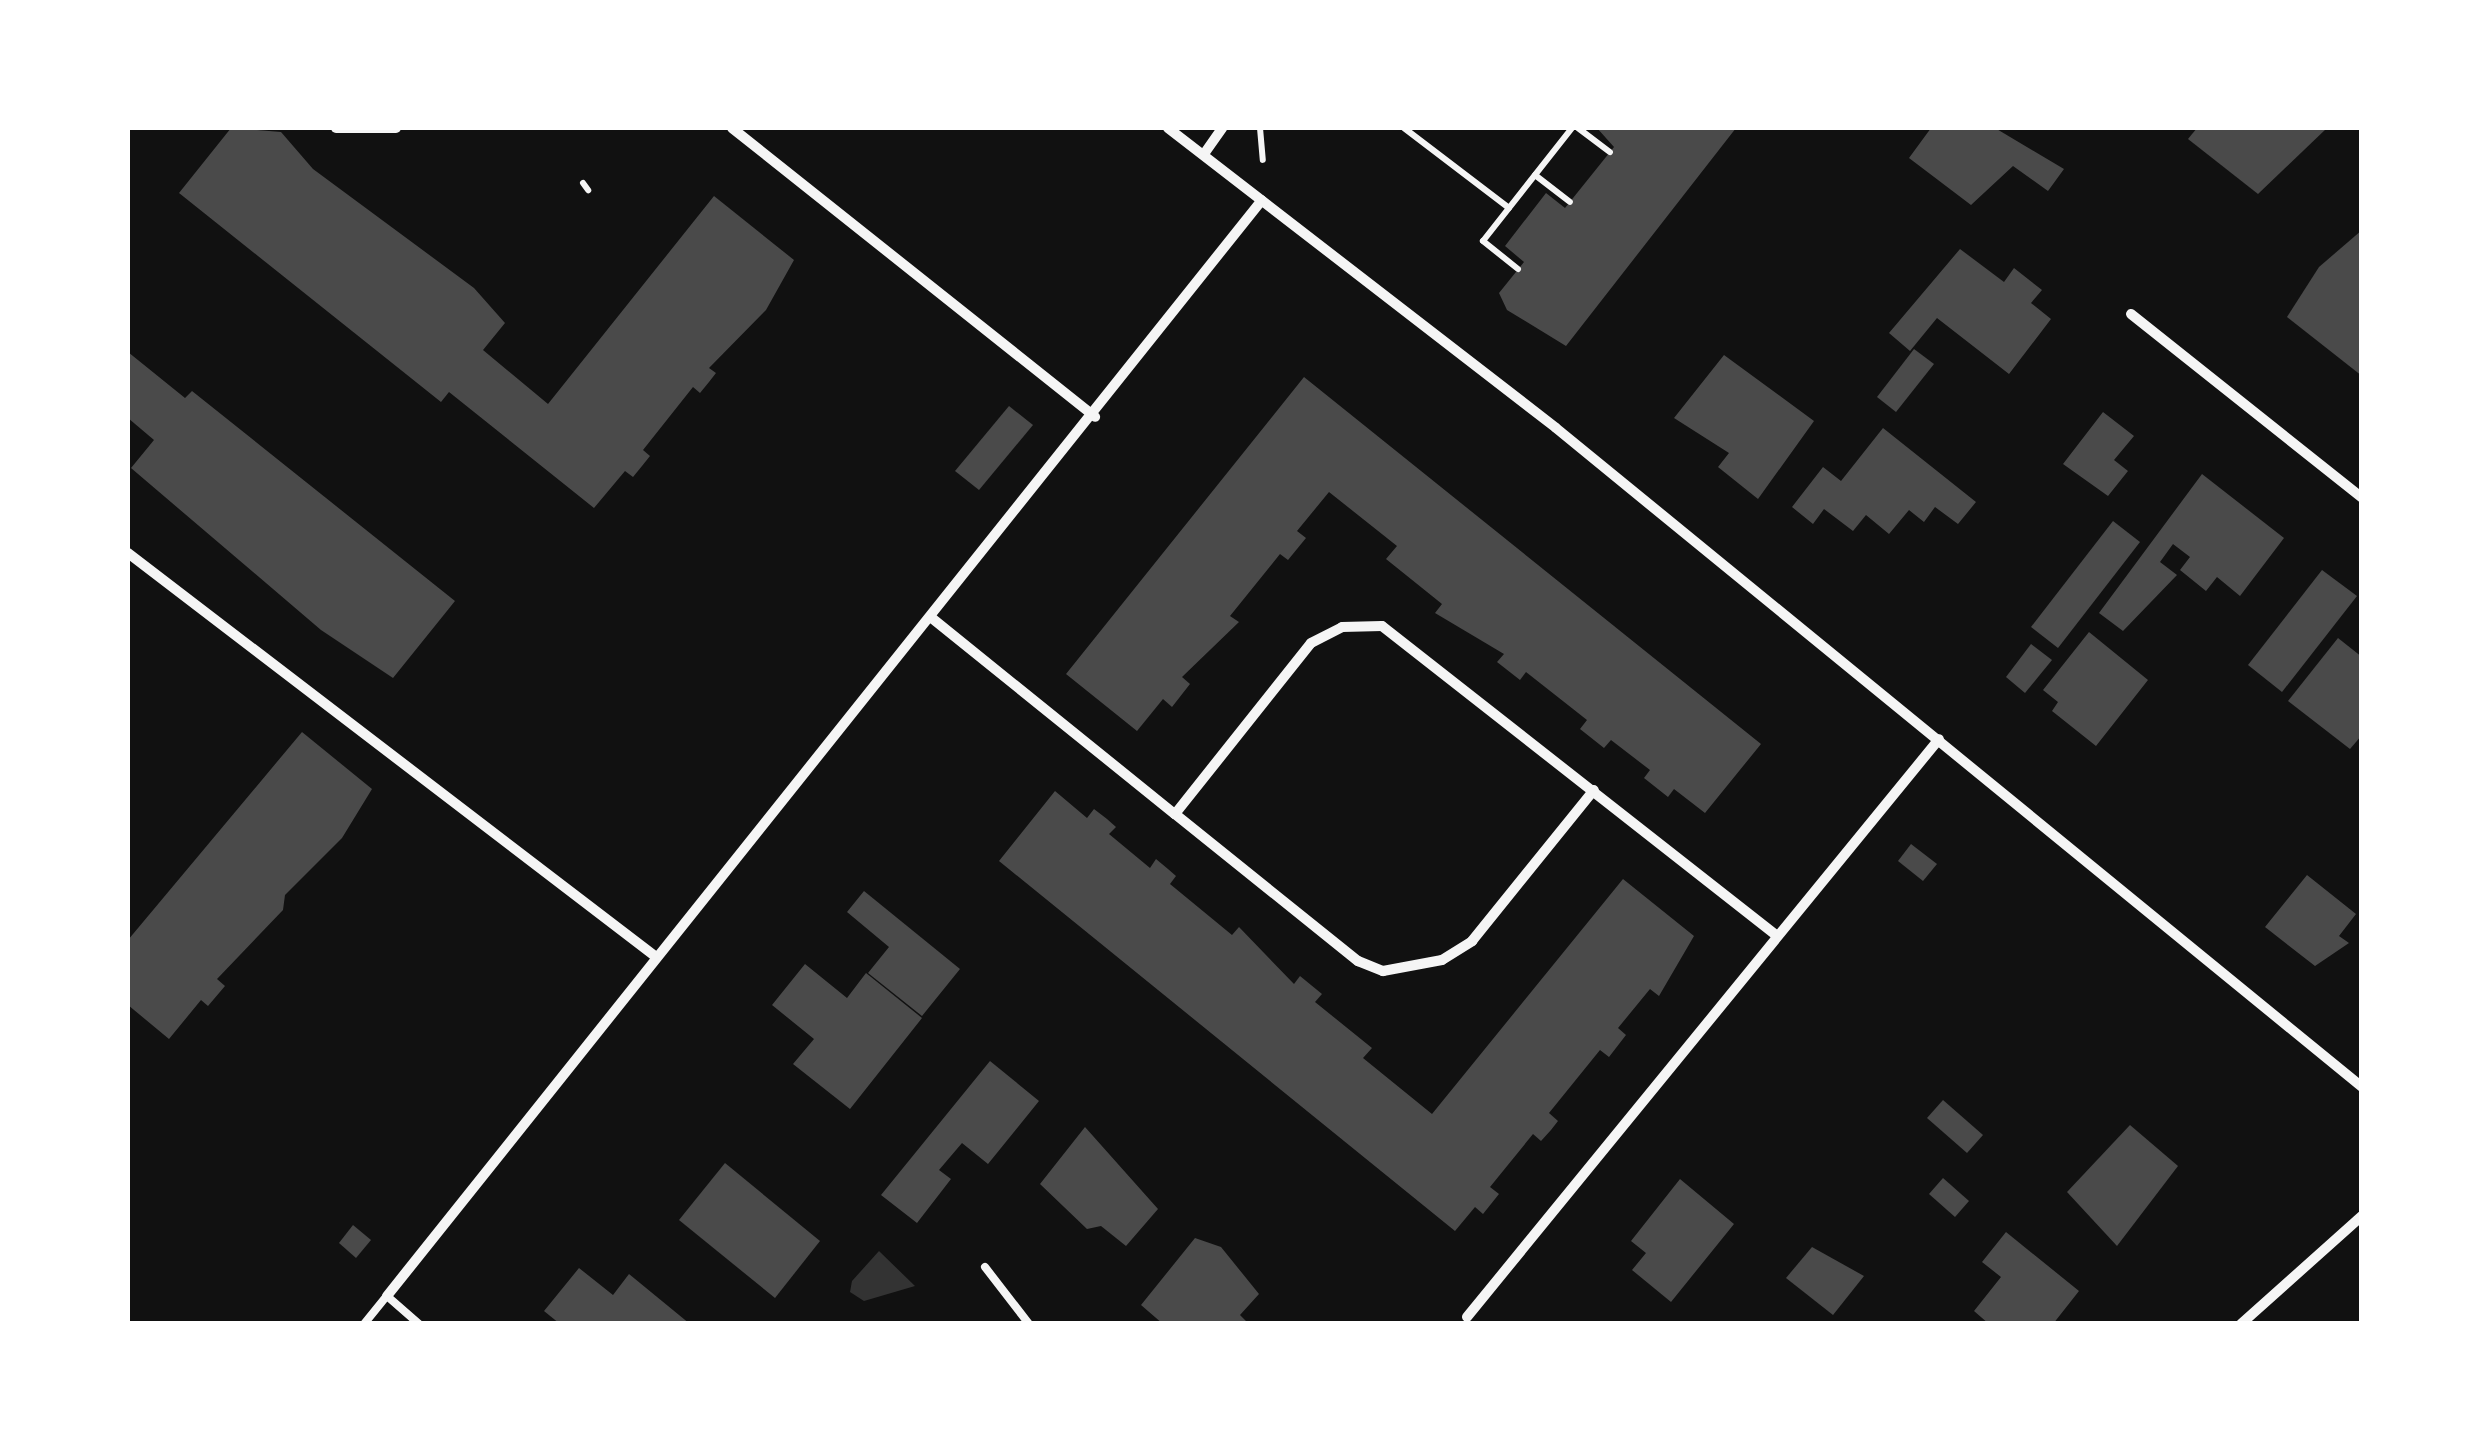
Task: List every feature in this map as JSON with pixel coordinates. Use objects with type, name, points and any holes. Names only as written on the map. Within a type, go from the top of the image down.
[{"type":"street","points":[[336,128],[396,128]]},
{"type":"street","points":[[732,128],[1094,416]]},
{"type":"street","points":[[1168,128],[1940,739],[2362,1087]]},
{"type":"street","points":[[1204,154],[1222,128]]},
{"type":"street","points":[[387,1296],[656,957],[933,619],[1262,200]]},
{"type":"street","points":[[2131,314],[2362,498]]},
{"type":"street","points":[[128,553],[656,957]]},
{"type":"street","points":[[933,619],[1358,961],[1383,970],[1442,960],[1472,941],[1594,790]]},
{"type":"street","points":[[1175,814],[1310,644],[1364,624],[1402,640],[1776,936]]},
{"type":"street","points":[[1467,1317],[1940,739]]},
{"type":"street","points":[[2241,1324],[2362,1216]]},
{"type":"lane","points":[[985,1267],[1029,1324]]},
{"type":"lane","points":[[364,1324],[387,1296],[419,1324]]},
{"type":"path","points":[[1404,128],[1509,208]]},
{"type":"path","points":[[1518,269],[1483,241],[1575,128],[1610,152]]},
{"type":"path","points":[[1535,175],[1570,202]]},
{"type":"shaded area","points":[[879,1251],[915,1286],[864,1301],[850,1292],[852,1281]]},
{"type":"building","points":[[231,128],[281,132],[313,169],[474,288],[505,323],[483,350],[548,404],[714,196],[794,260],[766,310],[709,368],[716,373],[709,382],[700,393],[693,387],[643,450],[650,456],[642,466],[633,477],[625,471],[594,508],[449,392],[441,402],[179,193]]},
{"type":"building","points":[[1597,128],[1736,128],[1566,346],[1507,310],[1499,293],[1524,262],[1505,246],[1546,193],[1565,208],[1614,147]]},
{"type":"building","points":[[1931,128],[1995,128],[2064,169],[2048,191],[2013,166],[1971,205],[1909,158]]},
{"type":"building","points":[[2197,128],[2327,128],[2258,194],[2188,139]]},
{"type":"building","points":[[2362,230],[2362,376],[2287,317],[2319,267]]},
{"type":"building","points":[[1960,249],[2004,282],[2014,268],[2042,290],[2031,303],[2051,319],[2009,374],[1937,318],[1910,351],[1889,333]]},
{"type":"building","points":[[1914,349],[1934,364],[1896,412],[1877,397]]},
{"type":"building","points":[[128,352],[185,398],[192,391],[455,601],[393,678],[321,630],[131,468],[154,440],[128,418]]},
{"type":"building","points":[[1724,355],[1814,421],[1758,499],[1718,467],[1729,453],[1674,418]]},
{"type":"building","points":[[1304,377],[1761,744],[1705,813],[1674,789],[1668,797],[1644,778],[1650,770],[1611,740],[1604,748],[1580,729],[1587,720],[1526,672],[1520,680],[1497,662],[1504,654],[1435,613],[1442,604],[1386,559],[1397,546],[1329,492],[1297,531],[1306,538],[1288,560],[1280,554],[1230,616],[1239,622],[1182,677],[1190,684],[1172,707],[1163,699],[1137,731],[1066,674]]},
{"type":"building","points":[[1009,406],[1033,425],[979,490],[955,471]]},
{"type":"building","points":[[2103,412],[2134,436],[2114,460],[2128,471],[2108,496],[2063,464]]},
{"type":"building","points":[[1883,428],[1976,502],[1958,524],[1935,507],[1924,522],[1909,510],[1889,534],[1866,515],[1853,531],[1824,509],[1813,524],[1792,507],[1823,467],[1841,481]]},
{"type":"building","points":[[2202,474],[2284,538],[2240,596],[2217,577],[2206,591],[2180,570],[2190,557],[2173,544],[2160,562],[2177,575],[2123,631],[2099,613]]},
{"type":"building","points":[[2113,521],[2140,542],[2058,648],[2031,627]]},
{"type":"building","points":[[2322,570],[2357,596],[2282,692],[2248,665]]},
{"type":"building","points":[[2089,632],[2148,680],[2096,746],[2052,711],[2058,702],[2043,690]]},
{"type":"building","points":[[2338,638],[2362,657],[2362,735],[2350,749],[2288,701]]},
{"type":"building","points":[[2031,644],[2052,660],[2025,693],[2006,677]]},
{"type":"building","points":[[302,732],[372,789],[342,838],[285,895],[283,910],[217,979],[225,986],[208,1006],[201,1000],[169,1039],[128,1005],[128,940]]},
{"type":"building","points":[[1055,791],[1087,818],[1094,809],[1116,827],[1109,834],[1150,868],[1156,859],[1176,876],[1170,884],[1232,935],[1239,927],[1294,984],[1300,976],[1322,994],[1315,1002],[1372,1048],[1363,1058],[1432,1114],[1623,879],[1694,936],[1659,996],[1650,989],[1618,1028],[1626,1035],[1609,1057],[1600,1050],[1549,1113],[1558,1121],[1551,1130],[1541,1141],[1533,1134],[1490,1187],[1499,1194],[1483,1214],[1475,1207],[1455,1231],[999,861]]},
{"type":"building","points":[[1911,844],[1937,864],[1923,881],[1898,861]]},
{"type":"building","points":[[2307,875],[2356,914],[2339,936],[2349,943],[2315,966],[2265,927]]},
{"type":"building","points":[[864,891],[960,969],[922,1016],[868,973],[889,947],[847,912]]},
{"type":"building","points":[[805,964],[847,998],[866,973],[922,1018],[850,1109],[793,1064],[814,1039],[772,1005]]},
{"type":"building","points":[[990,1061],[1039,1101],[988,1164],[962,1143],[939,1170],[951,1179],[917,1223],[881,1195]]},
{"type":"building","points":[[1943,1100],[1983,1135],[1967,1153],[1927,1118]]},
{"type":"building","points":[[2130,1125],[2178,1166],[2117,1246],[2067,1192]]},
{"type":"building","points":[[1085,1127],[1158,1209],[1126,1246],[1101,1226],[1087,1229],[1040,1184]]},
{"type":"building","points":[[725,1163],[820,1241],[775,1298],[679,1220]]},
{"type":"building","points":[[1943,1178],[1969,1201],[1955,1217],[1929,1194]]},
{"type":"building","points":[[1680,1179],[1734,1224],[1671,1302],[1632,1270],[1646,1253],[1631,1241]]},
{"type":"building","points":[[353,1225],[371,1240],[356,1258],[339,1243]]},
{"type":"building","points":[[2006,1232],[2079,1291],[2053,1324],[1989,1324],[1974,1311],[2001,1277],[1982,1262]]},
{"type":"building","points":[[1195,1238],[1221,1247],[1259,1294],[1240,1315],[1249,1324],[1163,1324],[1141,1305]]},
{"type":"building","points":[[1812,1247],[1864,1276],[1833,1315],[1786,1278]]},
{"type":"building","points":[[579,1268],[613,1295],[629,1274],[690,1324],[560,1324],[544,1311]]}]
